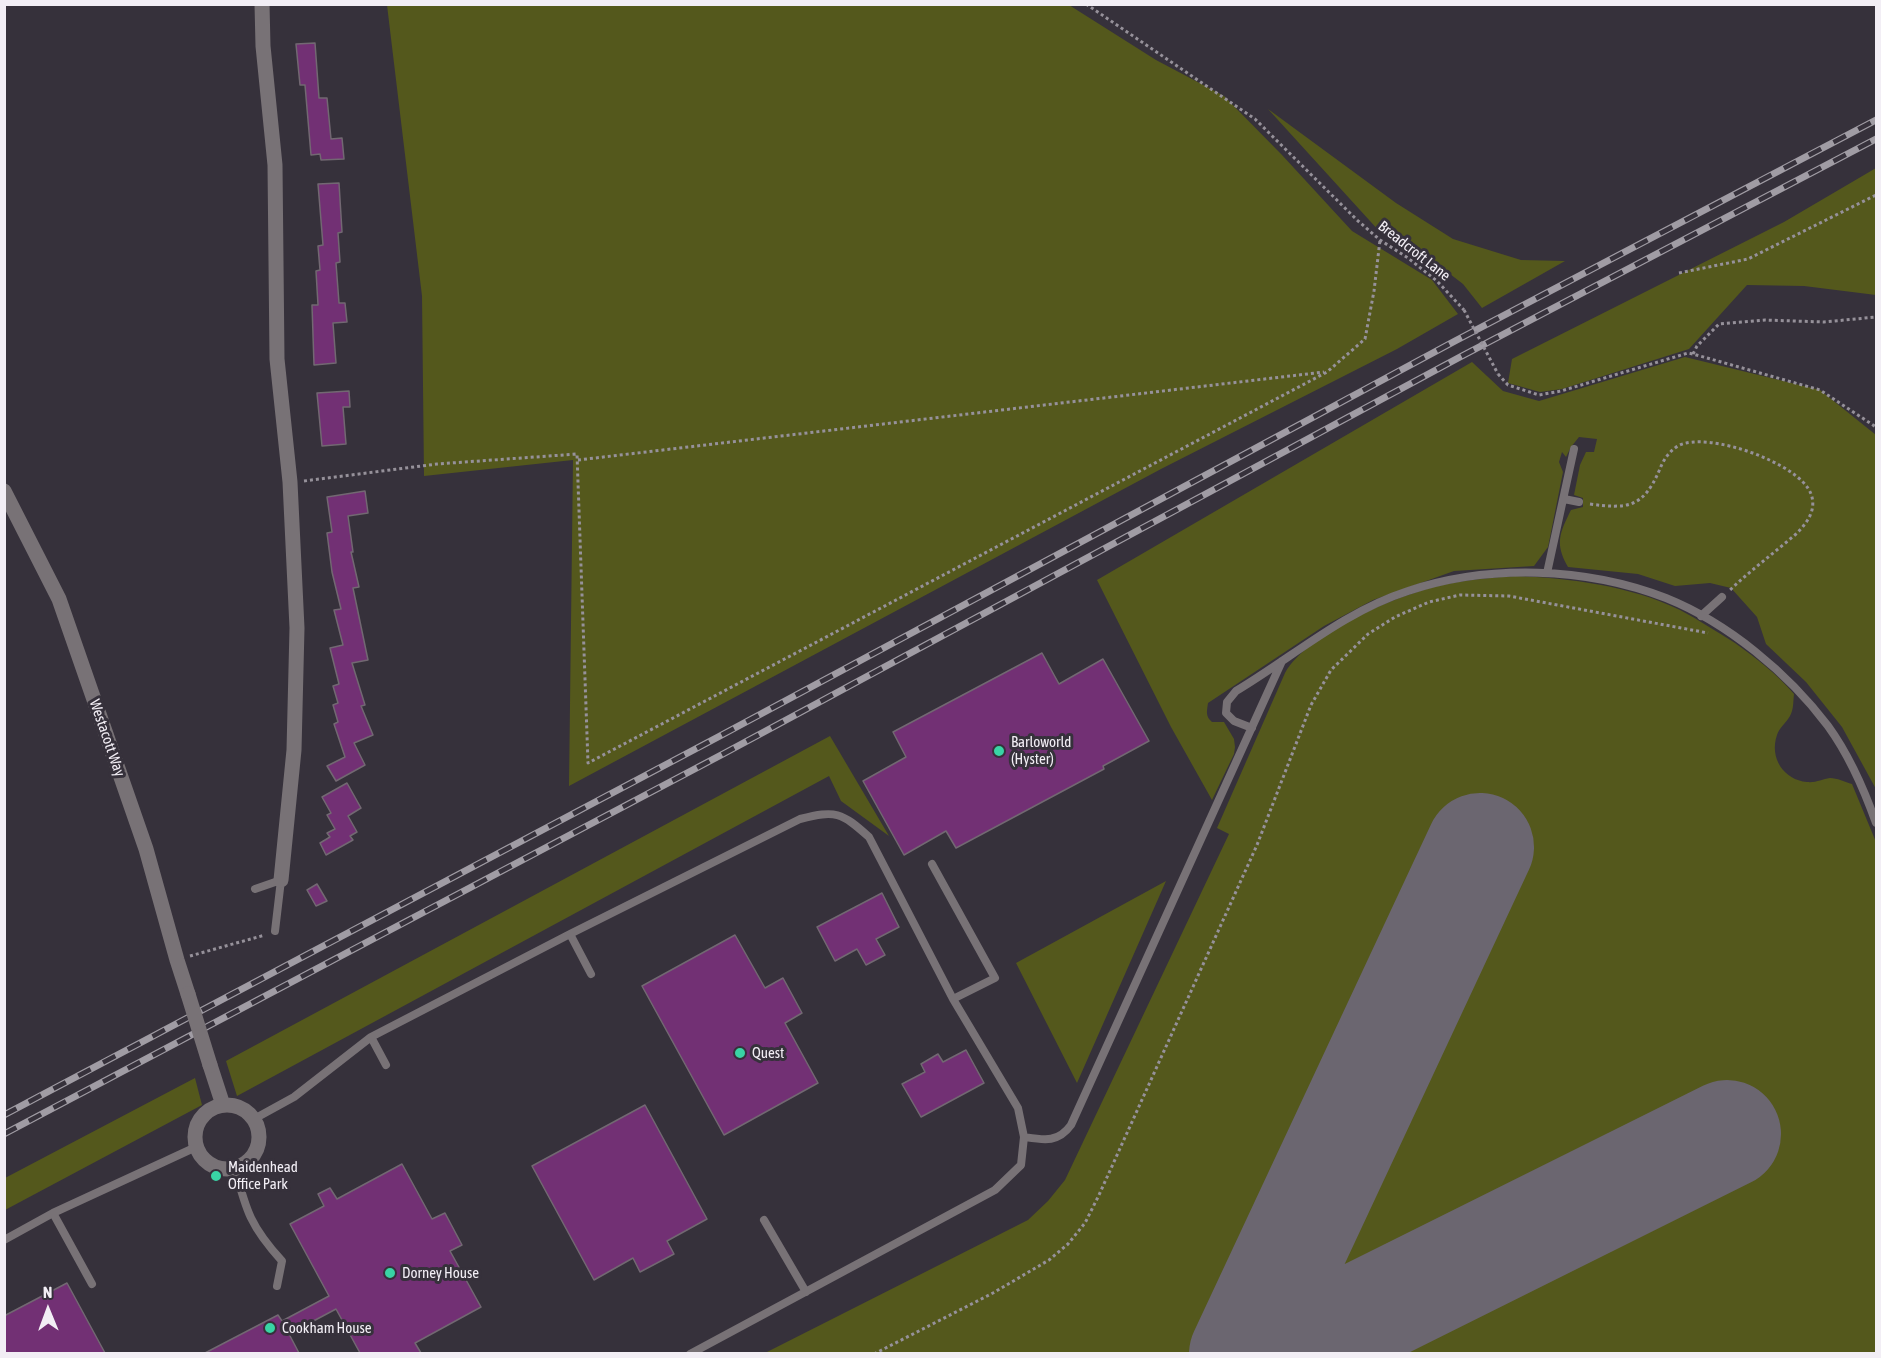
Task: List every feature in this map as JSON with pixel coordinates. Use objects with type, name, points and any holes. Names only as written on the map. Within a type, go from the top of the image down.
[{"type":"street","points":[[262,4],[263,46],[275,165],[277,359],[290,482],[297,628],[295,739],[281,880]]},
{"type":"street","name":"Westacott Way","points":[[4,491],[59,599],[146,849],[177,960],[222,1105]]},
{"type":"street","points":[[222,1105],[246,1110],[258,1128],[257,1148],[252,1157],[245,1164],[235,1168],[216,1167],[208,1162],[196,1147],[195,1138],[200,1120],[214,1107],[222,1105]]},
{"type":"lane","points":[[1547,573],[1574,449]]},
{"type":"lane","points":[[1563,499],[1579,502]]},
{"type":"lane","points":[[1252,728],[1230,718],[1226,708],[1227,702],[1236,691],[1336,624],[1375,604],[1408,591],[1456,578],[1496,573],[1547,573],[1605,582],[1650,593],[1683,606],[1739,640],[1786,678],[1828,727],[1852,765],[1876,823]]},
{"type":"lane","points":[[1701,616],[1722,597]]},
{"type":"lane","points":[[1024,1137],[1054,1138],[1064,1135],[1071,1125],[1282,660]]},
{"type":"lane","points":[[254,1119],[294,1097],[371,1037],[570,934],[800,819],[825,813],[848,818],[869,837],[953,999],[1018,1108],[1024,1137],[1021,1166],[995,1190],[690,1353]]},
{"type":"lane","points":[[932,864],[995,978],[953,999]]},
{"type":"lane","points":[[255,889],[281,880],[275,931]]},
{"type":"lane","points":[[570,934],[591,974]]},
{"type":"lane","points":[[371,1037],[386,1065]]},
{"type":"lane","points":[[4,1239],[196,1147]]},
{"type":"lane","points":[[235,1168],[245,1207],[261,1238],[282,1260],[277,1286]]},
{"type":"lane","points":[[53,1214],[92,1284]]},
{"type":"lane","points":[[764,1220],[806,1292]]},
{"type":"path","name":"Breadcroft Lane","points":[[1086,4],[1255,118],[1357,220],[1380,240],[1437,281],[1464,310],[1498,374],[1508,385],[1539,395],[1561,391],[1688,353],[1820,390],[1876,427]]},
{"type":"path","points":[[1678,273],[1748,259],[1876,195]]},
{"type":"path","points":[[290,482],[437,464],[577,454],[588,763],[1327,372],[1365,339],[1380,240]]},
{"type":"path","points":[[1693,354],[1697,346],[1719,324],[1765,320],[1824,322],[1876,317]]},
{"type":"path","points":[[578,460],[1327,372]]},
{"type":"path","points":[[1579,502],[1619,507],[1635,503],[1644,497],[1670,451],[1689,442],[1718,444],[1776,463],[1809,489],[1813,499],[1810,517],[1795,534],[1766,556],[1722,597]]},
{"type":"path","points":[[873,1353],[1032,1271],[1068,1244],[1084,1223],[1099,1196],[1257,845],[1311,705],[1331,670],[1368,634],[1395,617],[1429,602],[1460,595],[1480,594],[1509,596],[1739,640]]},
{"type":"path","points":[[177,960],[275,931]]},
{"type":"green space","points":[[387,5],[1069,5],[1156,60],[1224,96],[1352,231],[1432,280],[1458,314],[1397,349],[1161,469],[569,786],[573,460],[424,476],[422,296]]},
{"type":"green space","points":[[1268,109],[1396,203],[1453,239],[1521,260],[1565,261],[1482,308],[1463,284],[1424,254],[1380,232]]},
{"type":"green space","points":[[1876,168],[1876,295],[1804,286],[1747,285],[1689,349],[1562,389],[1540,392],[1508,383],[1512,359],[1784,222]]},
{"type":"green space","points":[[1685,357],[1820,390],[1876,435],[1876,789],[1842,727],[1806,682],[1766,644],[1757,617],[1731,588],[1710,583],[1675,586],[1638,574],[1568,567],[1561,552],[1561,533],[1571,510],[1583,507],[1583,498],[1574,495],[1580,465],[1586,452],[1594,452],[1597,439],[1579,437],[1566,457],[1562,452],[1559,462],[1563,472],[1548,547],[1534,566],[1454,571],[1373,600],[1324,626],[1208,703],[1208,718],[1212,722],[1224,722],[1234,739],[1235,747],[1234,754],[1212,800],[1171,727],[1097,580],[1472,362],[1503,391],[1539,401]]},
{"type":"green space","points":[[1515,576],[1578,581],[1621,589],[1680,610],[1708,626],[1758,660],[1794,694],[1793,708],[1778,732],[1775,744],[1777,759],[1785,772],[1791,777],[1807,782],[1830,778],[1852,784],[1876,842],[1876,1353],[763,1354],[1028,1220],[1065,1180],[1229,834],[1217,828],[1285,673],[1296,658],[1312,644],[1353,619],[1419,591],[1447,584]]},
{"type":"green space","points":[[830,736],[889,836],[841,801],[829,776],[237,1096],[226,1061]]},
{"type":"green space","points":[[1166,881],[1077,1083],[1016,963]]},
{"type":"green space","points":[[195,1078],[202,1105],[5,1210],[5,1178]]},
{"type":"building","points":[[315,43],[319,98],[327,98],[331,139],[342,138],[344,159],[321,160],[320,154],[311,155],[305,85],[300,85],[296,44]]},
{"type":"building","points":[[339,183],[342,232],[338,233],[340,262],[336,263],[339,303],[345,303],[347,322],[333,323],[336,363],[314,365],[312,305],[318,305],[316,271],[320,270],[318,246],[323,245],[318,184]]},
{"type":"building","points":[[349,391],[350,407],[343,407],[346,444],[322,446],[317,393]]},
{"type":"building","points":[[365,491],[368,513],[348,516],[353,552],[351,552],[359,587],[353,588],[368,660],[352,663],[365,705],[361,706],[373,735],[354,743],[365,765],[336,781],[327,766],[345,757],[334,724],[338,722],[333,705],[338,703],[333,686],[339,684],[330,648],[343,645],[334,610],[341,609],[332,572],[327,533],[332,532],[327,497]]},
{"type":"building","name":"Barloworld (Hyster)","points":[[1042,653],[1059,684],[1103,659],[1149,741],[1103,766],[1104,769],[956,848],[946,831],[904,855],[863,781],[906,757],[893,732]]},
{"type":"building","points":[[347,783],[361,808],[348,816],[357,832],[350,836],[353,840],[326,855],[320,843],[330,837],[327,833],[335,829],[327,815],[331,813],[322,797]]},
{"type":"building","points":[[317,884],[327,901],[316,906],[307,890]]},
{"type":"building","points":[[882,893],[899,927],[876,939],[885,955],[866,965],[857,949],[835,961],[817,927]]},
{"type":"building","name":"Quest","points":[[735,935],[765,988],[783,978],[802,1013],[785,1023],[818,1083],[724,1135],[642,986]]},
{"type":"building","points":[[966,1050],[984,1083],[921,1117],[902,1084],[925,1072],[921,1064],[938,1054],[943,1062]]},
{"type":"building","points":[[645,1105],[707,1219],[667,1241],[674,1254],[640,1272],[633,1258],[594,1280],[532,1166]]},
{"type":"building","name":"Dorney House","points":[[402,1164],[432,1219],[445,1213],[462,1245],[450,1251],[481,1307],[415,1343],[421,1353],[360,1353],[336,1309],[289,1334],[299,1353],[205,1353],[278,1315],[282,1321],[329,1296],[290,1224],[324,1206],[318,1194],[330,1188],[337,1199]]},
{"type":"building","points":[[67,1283],[105,1353],[4,1353],[4,1316]]},
{"type":"runway","points":[[1243,1354],[1480,847]]},
{"type":"runway","points":[[1285,1354],[1727,1134]]},
{"type":"railway","points":[[4,1115],[718,737],[1455,341],[1876,120]]},
{"type":"railway","points":[[4,1134],[723,754],[1460,357],[1876,139]]},
{"type":"place","name":"Barloworld (Hyster)","points":[[999,751]]},
{"type":"place","name":"Quest","points":[[740,1053]]},
{"type":"place","name":"Maidenhead Office Park","points":[[216,1176]]},
{"type":"place","name":"Dorney House","points":[[390,1273]]},
{"type":"place","name":"Cookham House","points":[[270,1328]]}]
